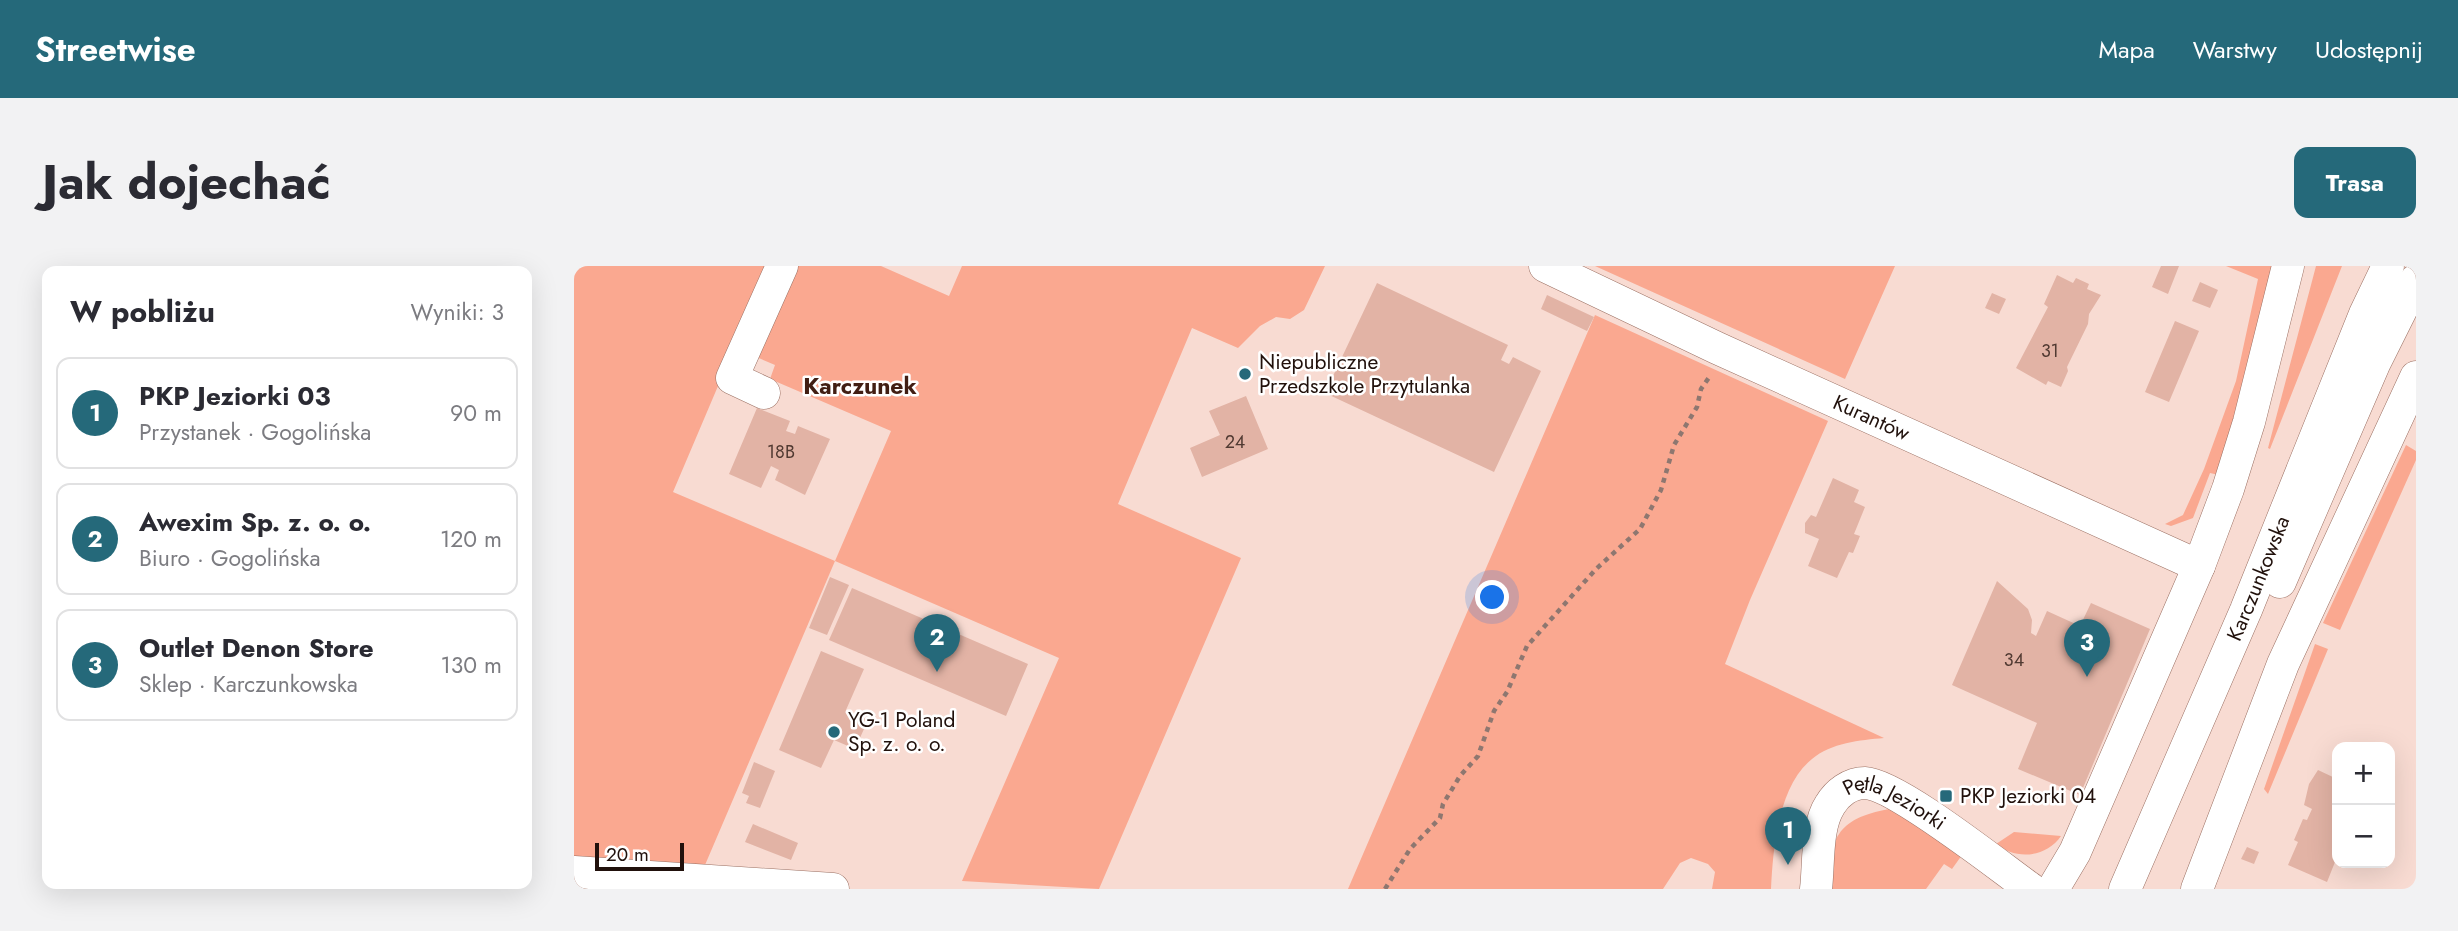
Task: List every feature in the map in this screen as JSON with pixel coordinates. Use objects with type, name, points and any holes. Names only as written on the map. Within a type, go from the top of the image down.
[{"type":"street","points":[[764,393],[732,378],[782,266]]},
{"type":"street","name":"Kurantów","points":[[1545,266],[1717,348],[2199,566]]},
{"type":"street","points":[[2053,889],[2075,852],[2199,566],[2249,422],[2288,266]]},
{"type":"street","name":"Karczunkowska","points":[[2125,889],[2246,610],[2365,314],[2388,266]]},
{"type":"street","name":"Karczunkowska","points":[[2148,889],[2375,362],[2416,280]]},
{"type":"street","points":[[2197,889],[2283,664],[2416,377]]},
{"type":"street","name":"Pętla Jeziorki","points":[[1816,889],[1828,807],[1846,789],[1863,783],[1879,786],[1934,819],[2031,889]]},
{"type":"street","points":[[574,872],[833,889]]},
{"type":"path","points":[[1385,889],[1410,849],[1440,818],[1443,804],[1460,776],[1478,756],[1494,710],[1507,692],[1527,646],[1597,569],[1640,529],[1661,490],[1674,445],[1697,407],[1701,389],[1713,372],[1717,348]]},
{"type":"shaded area","points":[[574,266],[769,266],[673,492],[835,561],[705,865],[574,856]]},
{"type":"shaded area","points":[[794,266],[881,266],[949,296],[962,266],[1325,266],[1304,310],[1290,319],[1276,317],[1260,326],[1238,348],[1192,328],[1118,504],[1241,558],[1099,889],[962,881],[1059,658],[835,561],[891,431],[770,379],[775,365],[754,356]]},
{"type":"shaded area","points":[[1595,266],[1895,266],[1845,379]]},
{"type":"shaded area","points":[[2226,266],[2273,266],[2219,475],[2210,473],[2193,518],[2171,526],[2165,524],[2183,515],[2204,469],[2236,381],[2258,279]]},
{"type":"shaded area","points":[[2316,266],[2342,266],[2270,449],[2268,448]]},
{"type":"shaded area","points":[[1595,315],[1828,421],[1725,664],[1884,738],[1856,741],[1828,749],[1812,759],[1801,771],[1785,801],[1780,819],[1773,856],[1771,889],[1712,889],[1715,872],[1708,864],[1691,858],[1680,863],[1663,889],[1348,889]]},
{"type":"shaded area","points":[[2406,445],[2416,451],[2416,460],[2340,630],[2323,623]]},
{"type":"shaded area","points":[[2315,644],[2328,649],[2268,794],[2264,789]]},
{"type":"shaded area","points":[[1889,809],[1907,815],[1962,855],[1952,869],[1944,864],[1926,889],[1828,889],[1831,856],[1839,834],[1857,819]]},
{"type":"shaded area","points":[[2014,832],[2061,836],[2047,849],[2030,854],[2012,853],[1996,844]]},
{"type":"building","points":[[2161,266],[2179,266],[2168,294],[2152,287]]},
{"type":"building","points":[[2057,275],[2073,283],[2076,278],[2089,284],[2087,289],[2101,295],[2089,314],[2088,324],[2067,367],[2068,371],[2061,387],[2048,381],[2046,385],[2016,368],[2048,307],[2044,304]]},
{"type":"building","points":[[2200,282],[2218,290],[2210,308],[2192,301]]},
{"type":"building","points":[[1377,283],[1508,345],[1501,360],[1509,364],[1513,357],[1541,371],[1494,472],[1325,393]]},
{"type":"building","points":[[1992,293],[2006,299],[1999,314],[1985,308]]},
{"type":"building","points":[[1547,295],[1594,317],[1587,331],[1541,309]]},
{"type":"building","points":[[2175,321],[2199,331],[2169,402],[2145,392]]},
{"type":"building","points":[[1246,396],[1268,449],[1202,477],[1190,448],[1220,435],[1209,411]]},
{"type":"building","points":[[757,408],[790,421],[786,431],[795,434],[798,426],[830,439],[805,495],[775,480],[779,470],[771,466],[761,488],[729,474]]},
{"type":"building","points":[[1833,478],[1859,490],[1854,502],[1865,507],[1854,534],[1860,536],[1837,578],[1808,566],[1819,539],[1805,533],[1805,523],[1811,515],[1816,517]]},
{"type":"building","points":[[830,577],[849,585],[827,635],[809,628]]},
{"type":"building","points":[[1997,581],[2028,609],[2032,620],[2031,633],[2036,636],[2047,611],[2080,626],[2091,603],[2150,629],[2080,795],[2018,769],[2037,723],[1952,685]]},
{"type":"building","points":[[852,588],[1028,664],[1006,716],[829,640]]},
{"type":"building","points":[[821,651],[864,669],[846,710],[868,720],[855,749],[834,740],[821,768],[779,750]]},
{"type":"building","points":[[754,762],[775,771],[760,808],[746,803],[749,796],[742,793]]},
{"type":"building","points":[[2318,770],[2332,777],[2333,868],[2327,882],[2288,865],[2298,842],[2294,840],[2303,819],[2307,820],[2312,809],[2304,805],[2309,784]]},
{"type":"building","points":[[753,824],[798,843],[791,860],[745,842]]},
{"type":"building","points":[[2247,847],[2259,852],[2254,864],[2241,859]]},
{"type":"place","name":"Niepubliczne Przedszkole Przytulanka","points":[[1245,374]]},
{"type":"place","name":"Awexim Sp. z. o. o.","points":[[937,672]]},
{"type":"place","name":"Outlet Denon Store","points":[[2087,677]]},
{"type":"place","name":"YG-1 Poland Sp. z. o. o.","points":[[834,732]]},
{"type":"place","name":"PKP Jeziorki 04","points":[[1946,796]]},
{"type":"place","name":"PKP Jeziorki 03","points":[[1788,865]]},
{"type":"district","name":"Karczunek","points":[[860,386]]}]
